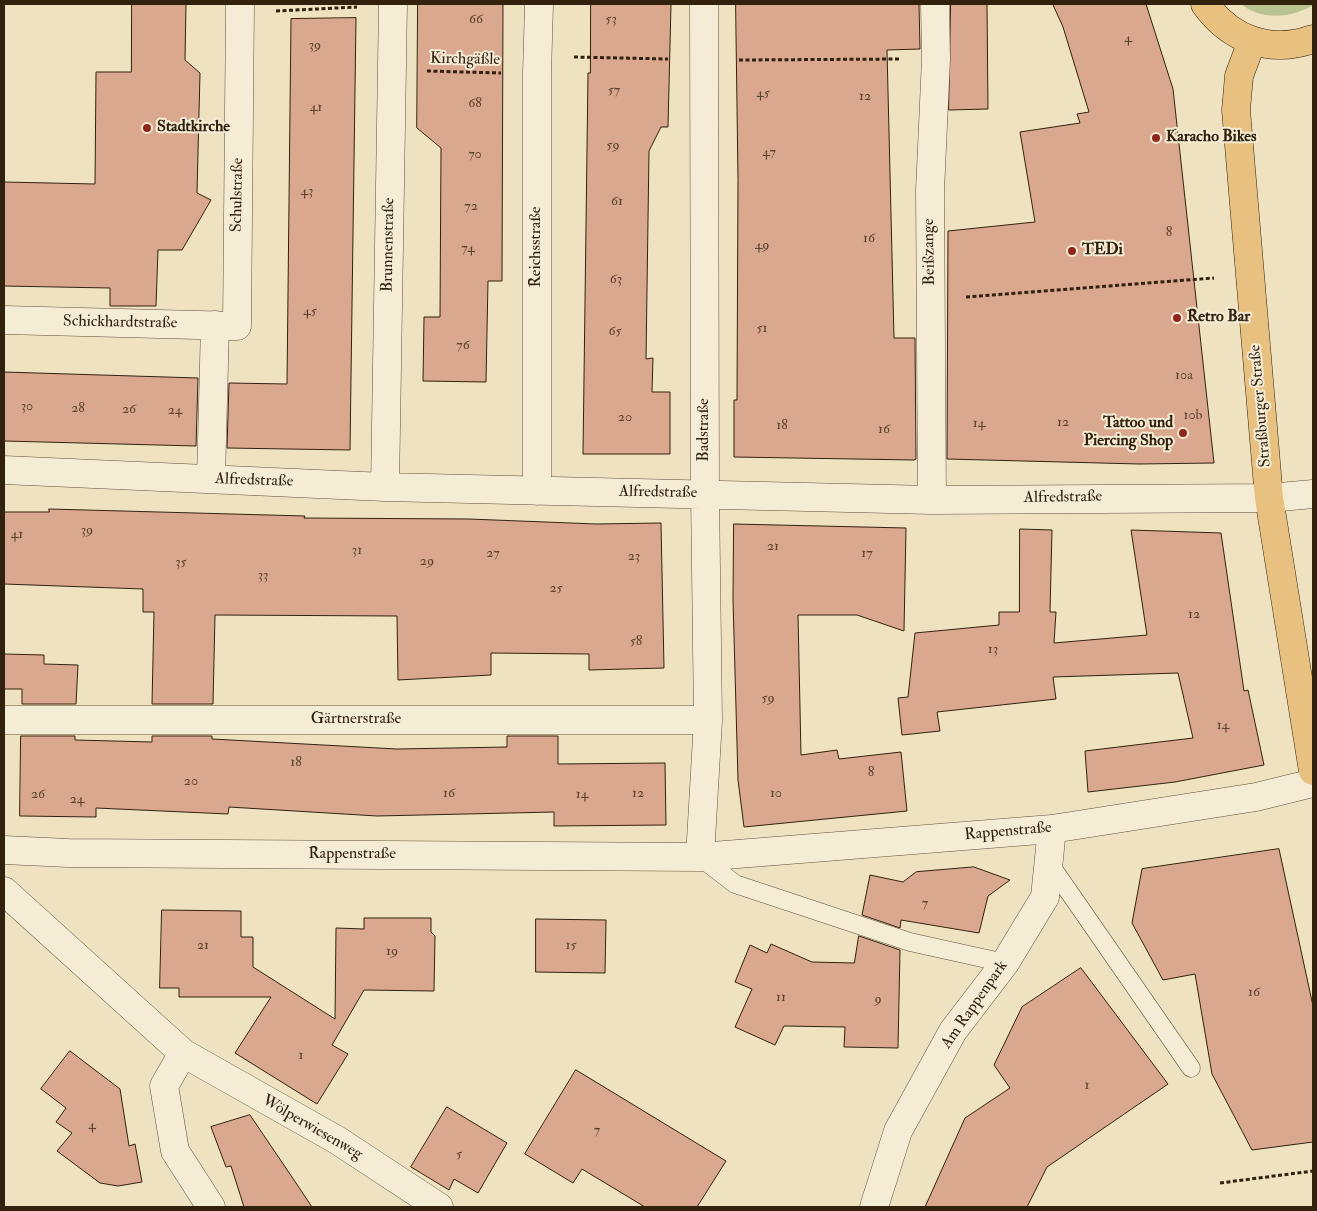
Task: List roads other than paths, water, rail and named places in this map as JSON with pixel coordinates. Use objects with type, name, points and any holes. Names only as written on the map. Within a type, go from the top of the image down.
[{"type":"main road","points":[[1205,4],[1225,27],[1252,41],[1274,46],[1297,45],[1313,40]]},
{"type":"main road","name":"Straßburger Straße","points":[[1252,41],[1239,76],[1236,110],[1269,498],[1313,770]]},
{"type":"street","name":"Reichsstraße","points":[[537,491],[537,74],[539,4]]},
{"type":"street","name":"Badstraße","points":[[700,856],[708,720],[704,494],[704,4]]},
{"type":"street","name":"Beißzange","points":[[932,500],[930,191],[936,59],[935,4]]},
{"type":"street","name":"Brunnenstraße","points":[[385,487],[393,5]]},
{"type":"street","name":"Schulstraße","points":[[211,479],[226,326],[240,8]]},
{"type":"street","name":"Schickhardtstraße","points":[[4,320],[226,326]]},
{"type":"street","name":"Alfredstraße","points":[[4,470],[385,487],[932,500],[1269,498],[1313,494]]},
{"type":"street","name":"Gärtnerstraße","points":[[4,720],[708,720]]},
{"type":"street","name":"Rappenstraße","points":[[4,850],[78,853],[700,856],[1052,829],[1256,797],[1313,783]]},
{"type":"street","name":"Am Rappenpark","points":[[874,1207],[898,1131],[953,1031],[1005,963],[1045,897],[1052,829]]},
{"type":"street","name":"Wölperwiesenweg","points":[[4,891],[183,1053],[337,1140],[440,1207]]},
{"type":"street","points":[[183,1053],[164,1086],[175,1151],[211,1207]]},
{"type":"lane","points":[[700,856],[736,884],[910,942],[1005,963]]},
{"type":"lane","points":[[1049,863],[1191,1068]]},
{"type":"place","name":"Stadtkirche","points":[[147,128]]},
{"type":"place","name":"Karacho Bikes","points":[[1156,138]]},
{"type":"place","name":"TEDi","points":[[1072,251]]},
{"type":"place","name":"Retro Bar","points":[[1177,318]]},
{"type":"place","name":"Tattoo und Piercing Shop","points":[[1183,433]]}]
